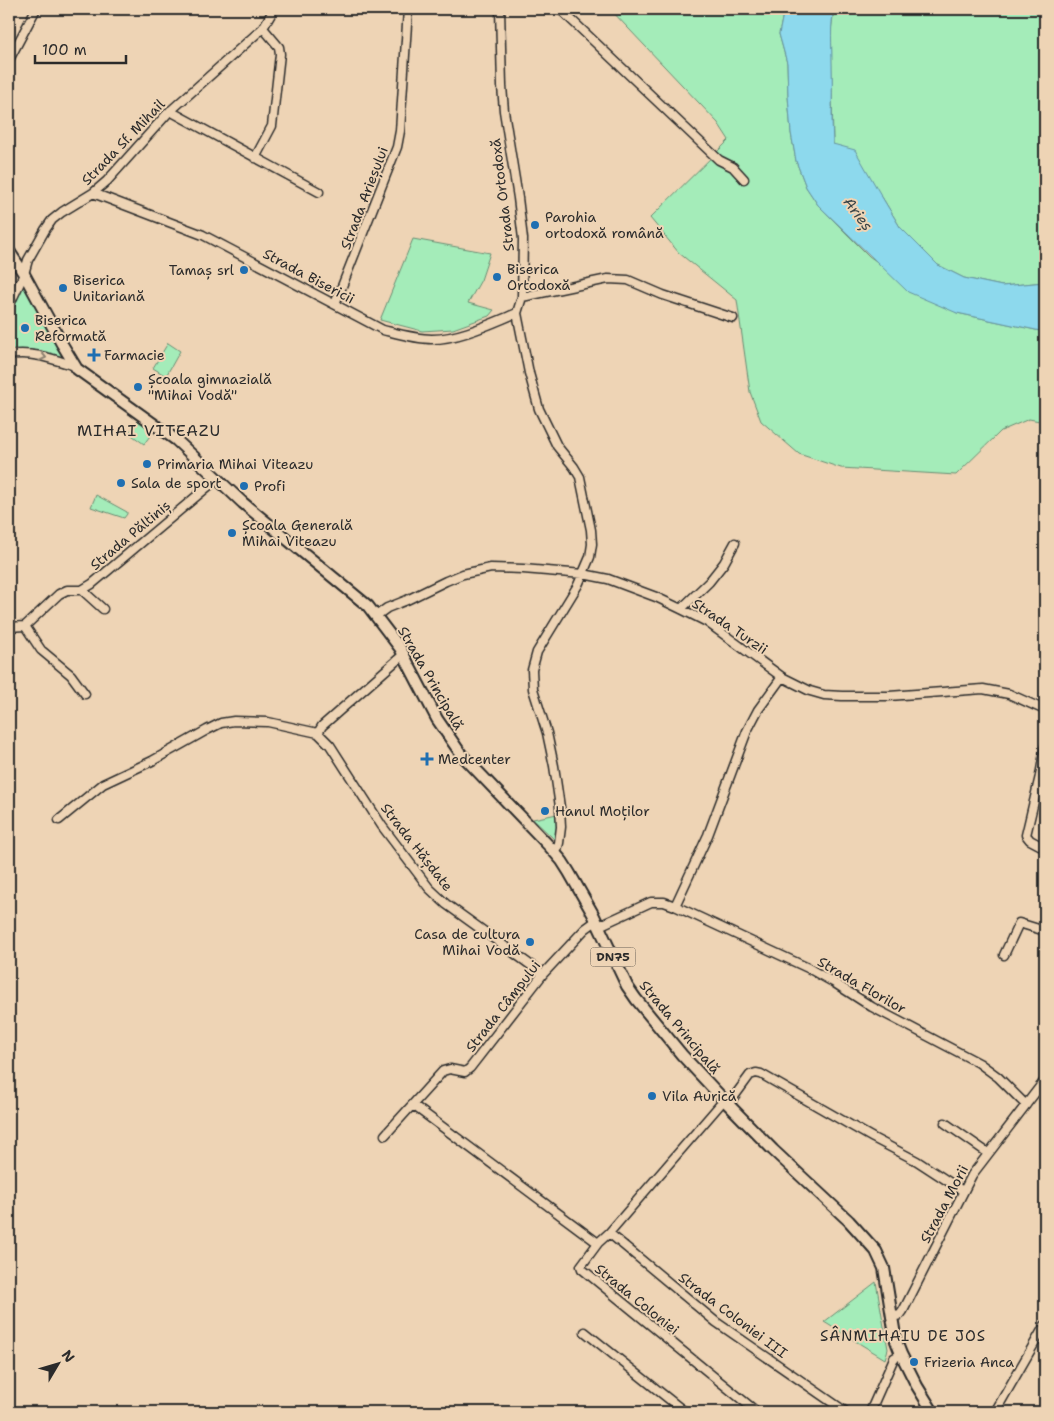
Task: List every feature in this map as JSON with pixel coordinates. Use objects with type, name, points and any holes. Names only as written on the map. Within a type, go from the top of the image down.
[{"type":"main road","name":"Strada Principală","points":[[9,251],[24,274],[75,366],[176,440],[285,539],[368,606],[376,616],[404,654],[437,719],[461,754],[556,853],[569,872],[636,999],[726,1103],[849,1221],[876,1251],[884,1268],[896,1341],[917,1386],[933,1412]]},
{"type":"street","points":[[9,60],[36,9]]},
{"type":"street","name":"Strada Sf. Mihail","points":[[9,306],[24,274],[28,260],[52,220],[93,193],[107,181],[170,111],[263,28],[274,9]]},
{"type":"street","name":"Strada Arieșului","points":[[335,304],[397,146],[400,132],[408,9]]},
{"type":"street","name":"Strada Ortodoxă","points":[[500,9],[504,111],[523,239],[522,297],[517,313],[529,373],[539,409],[557,446],[580,477],[592,544],[590,557],[578,585],[537,652],[532,670],[533,689],[551,750],[560,807],[559,843],[556,853]]},
{"type":"street","points":[[560,9],[719,160],[733,167],[744,179]]},
{"type":"street","points":[[255,158],[272,126],[280,54],[279,47],[263,28]]},
{"type":"street","points":[[170,111],[318,192]]},
{"type":"street","name":"Strada Bisericii","points":[[93,193],[203,235],[383,330],[406,336],[432,339],[448,337],[480,328],[517,313]]},
{"type":"street","points":[[522,297],[608,279],[628,280],[663,295],[733,318]]},
{"type":"street","points":[[9,355],[42,356],[75,366]]},
{"type":"street","name":"Strada Păltiniș","points":[[25,626],[59,594],[67,590],[82,590],[92,584],[217,479]]},
{"type":"street","points":[[681,609],[709,582],[724,563],[735,543]]},
{"type":"street","name":"Strada Turzii","points":[[376,616],[387,608],[446,581],[463,574],[491,568],[583,574],[608,579],[656,597],[707,622],[782,677],[810,691],[842,696],[889,696],[983,689],[1009,694],[1045,710]]},
{"type":"street","points":[[82,590],[103,609]]},
{"type":"street","points":[[9,627],[25,626],[41,650],[71,675],[85,694]]},
{"type":"street","points":[[59,820],[104,784],[152,761],[221,723],[234,721],[268,722],[318,733],[322,726],[404,654]]},
{"type":"street","points":[[675,906],[708,835],[747,731],[758,710],[782,677]]},
{"type":"street","name":"Strada Hășdate","points":[[318,733],[330,745],[382,826],[429,888],[446,904],[543,974]]},
{"type":"street","points":[[1045,747],[1043,777],[1026,835],[1030,840],[1045,848]]},
{"type":"street","name":"Strada Florilor","points":[[597,924],[651,902],[664,902],[675,906],[808,968],[872,1007],[979,1063],[998,1077],[1026,1105]]},
{"type":"street","points":[[1004,955],[1019,923],[1045,931]]},
{"type":"street","name":"Strada Câmpului","points":[[385,1135],[443,1071],[450,1069],[465,1072],[470,1068],[543,974],[585,929],[597,924]]},
{"type":"street","name":"Strada Coloniei","points":[[757,1412],[582,1269],[581,1264],[752,1073],[761,1074],[872,1138],[917,1161],[963,1191]]},
{"type":"street","name":"Strada Morii","points":[[892,1317],[900,1315],[903,1311],[972,1175],[1045,1080]]},
{"type":"street","points":[[413,1105],[598,1244]]},
{"type":"street","points":[[945,1123],[988,1153]]},
{"type":"street","name":"Strada Coloniei III","points":[[609,1233],[716,1322],[846,1412]]},
{"type":"street","points":[[995,1412],[1045,1325]]},
{"type":"street","points":[[585,1332],[685,1412]]},
{"type":"street","points":[[870,1412],[894,1358],[901,1354]]},
{"type":"green space","points":[[610,9],[784,9],[779,34],[787,63],[791,133],[796,161],[806,187],[818,205],[869,256],[957,313],[1045,332],[1045,422],[1029,419],[1001,431],[956,475],[841,468],[799,454],[761,421],[750,392],[737,300],[679,253],[650,218],[729,140],[718,123]]},
{"type":"green space","points":[[834,9],[1045,9],[1045,282],[1002,286],[964,278],[938,265],[900,227],[882,197],[833,144],[831,31]]},
{"type":"green space","points":[[413,239],[490,253],[481,280],[468,303],[494,310],[489,316],[453,329],[422,331],[380,320]]},
{"type":"green space","points":[[24,280],[63,358],[29,352],[9,353],[9,313]]},
{"type":"green space","points":[[168,343],[180,351],[166,376],[153,368]]},
{"type":"green space","points":[[140,418],[155,429],[144,444],[129,433]]},
{"type":"green space","points":[[96,495],[127,512],[127,514],[124,518],[91,507]]},
{"type":"green space","points":[[557,814],[558,828],[555,840],[533,819]]},
{"type":"green space","points":[[876,1282],[888,1349],[885,1359],[824,1322]]},
{"type":"water","name":"Arieș","points":[[784,9],[834,9],[832,22],[833,144],[855,150],[900,227],[938,265],[964,278],[1002,286],[1045,282],[1045,332],[957,313],[908,292],[818,205],[806,187],[796,161],[791,133],[787,63],[779,34]]},
{"type":"place","name":"Parohia ortodoxă română","points":[[535,225]]},
{"type":"place","name":"Tamaș srl","points":[[244,270]]},
{"type":"place","name":"Biserica Ortodoxă","points":[[497,277]]},
{"type":"place","name":"Biserica Unitariană","points":[[63,288]]},
{"type":"place","name":"Biserica Reformată","points":[[25,328]]},
{"type":"place","name":"Farmacie","points":[[94,355]]},
{"type":"place","name":"Școala gimnazială \"Mihai Vodă\"","points":[[138,387]]},
{"type":"place","name":"Primaria Mihai Viteazu","points":[[147,464]]},
{"type":"place","name":"Sala de sport","points":[[121,483]]},
{"type":"place","name":"Profi","points":[[244,486]]},
{"type":"place","name":"Școala Generală Mihai Viteazu","points":[[232,533]]},
{"type":"place","name":"Medcenter","points":[[427,759]]},
{"type":"place","name":"Hanul Moților","points":[[545,811]]},
{"type":"place","name":"Casa de cultura Mihai Vodă","points":[[530,942]]},
{"type":"place","name":"Vila Aurică","points":[[652,1096]]},
{"type":"place","name":"Frizeria Anca","points":[[914,1362]]},
{"type":"district","name":"MIHAI VITEAZU","points":[[149,430]]},
{"type":"district","name":"SÂNMIHAIU DE JOS","points":[[903,1336]]}]
